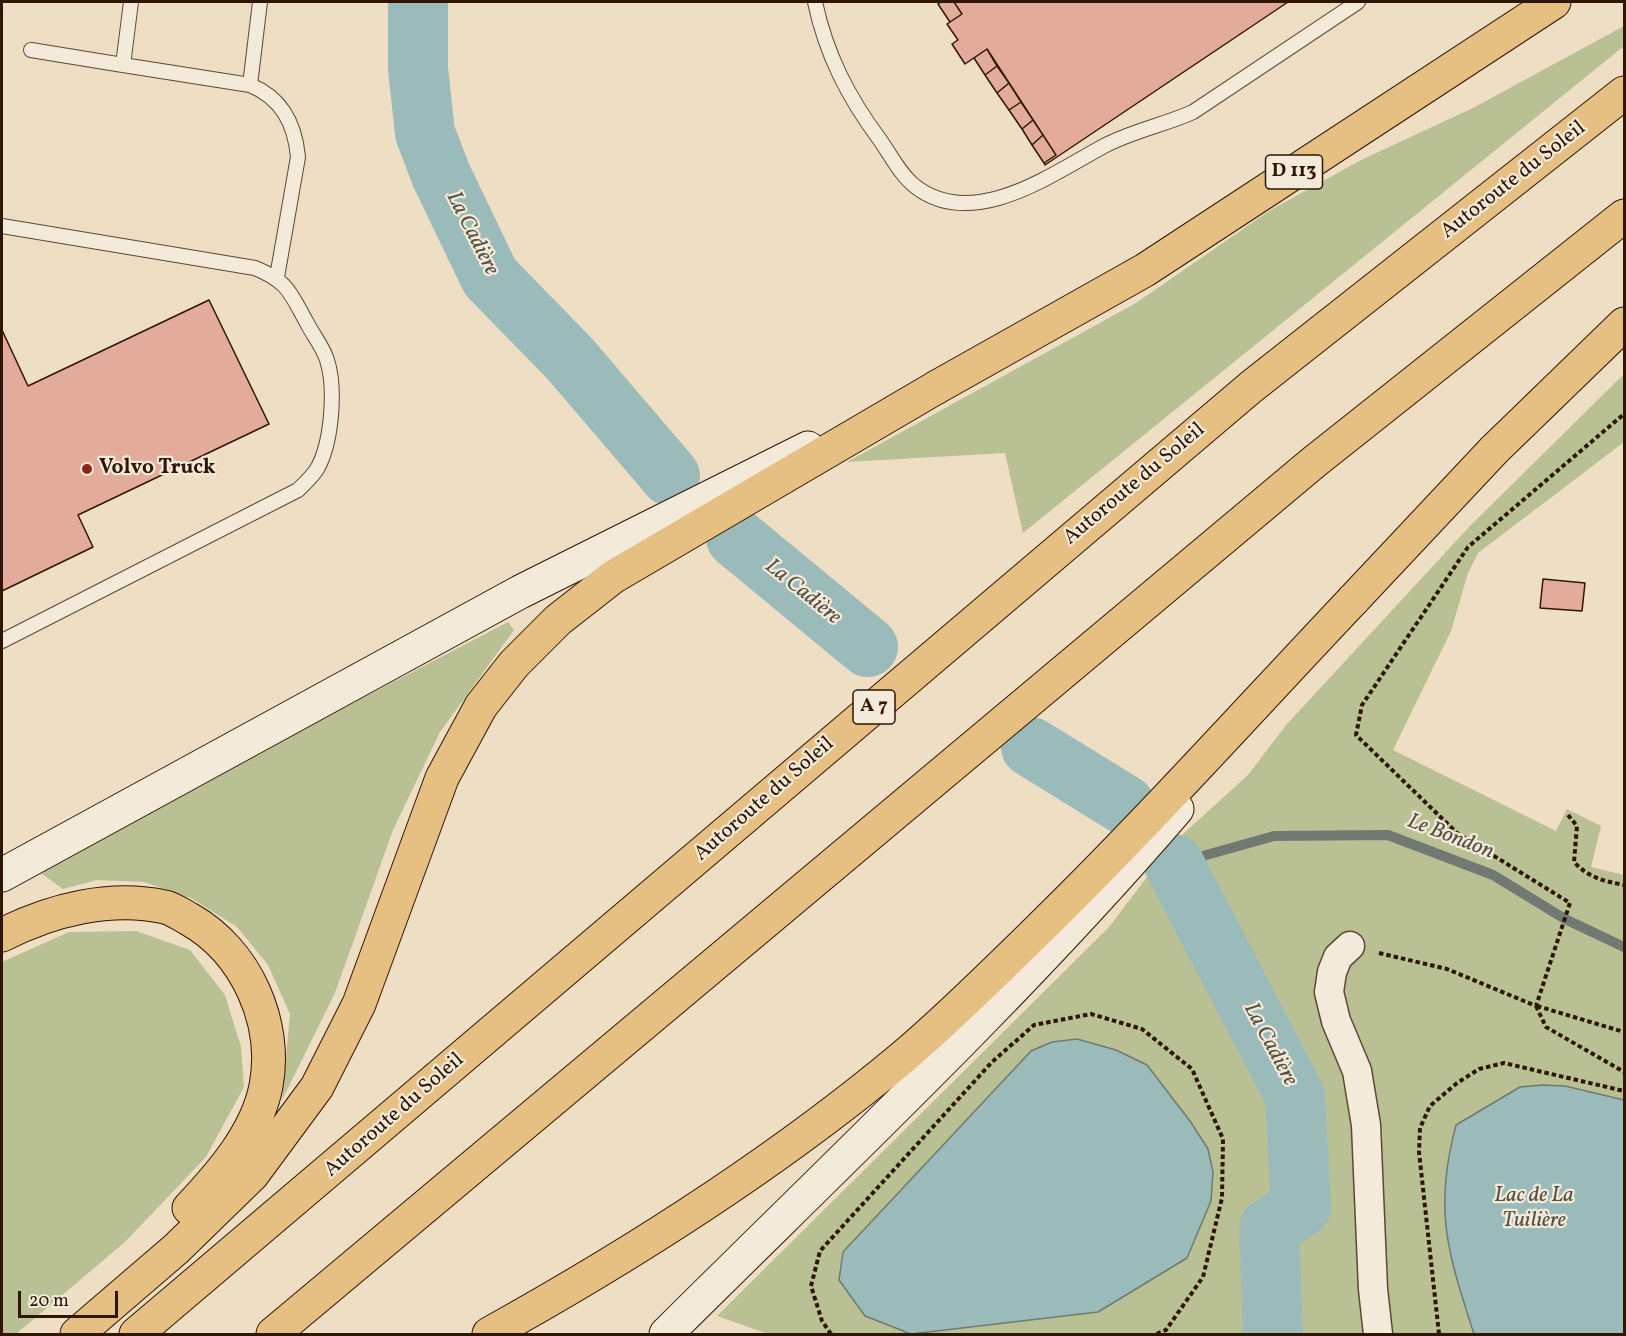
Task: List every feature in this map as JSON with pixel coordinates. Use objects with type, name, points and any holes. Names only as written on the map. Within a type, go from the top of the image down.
[{"type":"main road","name":"D 113","points":[[2,875],[520,592],[756,473],[937,387],[1145,270],[1554,2]]},
{"type":"main road","name":"Autoroute du Soleil","points":[[136,1335],[1251,387],[1624,93]]},
{"type":"main road","points":[[273,1335],[1314,462],[1624,216]]},
{"type":"main road","points":[[489,1335],[567,1291],[665,1230],[813,1128],[960,1007],[1139,839],[1353,600],[1494,450],[1624,324]]},
{"type":"main road","points":[[77,1335],[176,1249],[252,1175],[317,1087],[359,1004],[442,778],[481,706],[514,663],[558,620],[614,577],[937,387]]},
{"type":"main road","points":[[666,1335],[986,1016],[1102,896],[1139,839]]},
{"type":"main road","points":[[2,934],[75,907],[116,902],[167,907],[204,928],[230,952],[256,991],[267,1040],[266,1086],[257,1114],[217,1178],[173,1226],[56,1335]]},
{"type":"street","points":[[1350,946],[1338,957],[1332,972],[1329,992],[1336,1021],[1357,1071],[1366,1125],[1372,1289],[1378,1335]]},
{"type":"lane","points":[[123,65],[131,2]]},
{"type":"lane","points":[[250,85],[260,2]]},
{"type":"lane","points":[[815,2],[821,30],[837,73],[856,108],[914,186],[935,198],[958,203],[980,201],[1041,182],[1105,145],[1193,112],[1358,2]]},
{"type":"lane","points":[[31,50],[250,85],[262,90],[280,104],[296,138],[298,157],[277,277]]},
{"type":"lane","points":[[2,226],[255,268],[277,277],[289,291],[327,359],[332,383],[332,409],[317,469],[298,490],[2,641]]},
{"type":"path","points":[[1624,414],[1468,547],[1362,705],[1356,735],[1457,833],[1570,903],[1536,1006],[1546,1027],[1624,1072]]},
{"type":"path","points":[[1568,815],[1577,826],[1574,862],[1584,873],[1596,879],[1624,885]]},
{"type":"path","points":[[1350,946],[1446,969],[1536,1006],[1624,1032]]},
{"type":"path","points":[[831,1335],[822,1321],[811,1286],[820,1251],[1001,1054],[1034,1025],[1091,1014],[1142,1029],[1192,1069],[1223,1139],[1222,1198],[1203,1277],[1166,1330],[1156,1335]]},
{"type":"path","points":[[1439,1335],[1419,1152],[1420,1128],[1430,1106],[1457,1083],[1479,1069],[1504,1063],[1624,1091]]},
{"type":"green space","points":[[1624,26],[1624,46],[1023,533],[1005,453],[847,462],[1136,303],[1269,211],[1361,160],[1473,108]]},
{"type":"green space","points":[[1624,374],[1624,442],[1478,553],[1468,573],[1451,631],[1393,750],[1556,831],[1567,809],[1601,826],[1591,867],[1624,875],[1624,1334],[768,1334],[717,1316],[1109,927],[1172,844],[1248,775],[1287,724],[1470,526]]},
{"type":"green space","points":[[508,622],[514,630],[440,732],[393,830],[335,993],[282,1100],[290,1014],[268,965],[237,927],[191,898],[144,882],[97,880],[63,889],[35,869]]},
{"type":"green space","points":[[136,931],[190,950],[225,995],[241,1047],[244,1087],[206,1157],[125,1242],[16,1334],[2,1334],[2,962],[69,932]]},
{"type":"water","points":[[1077,1039],[1116,1050],[1147,1065],[1190,1121],[1208,1149],[1213,1172],[1211,1201],[1187,1258],[1098,1312],[911,1334],[865,1316],[839,1280],[843,1252],[1031,1051],[1052,1042]]},
{"type":"water","name":"Lac de La Tuilière","points":[[1565,1086],[1624,1100],[1624,1334],[1474,1334],[1451,1255],[1445,1208],[1445,1183],[1456,1125],[1520,1087]]},
{"type":"building","points":[[954,2],[962,14],[950,22],[938,4]]},
{"type":"building","points":[[954,2],[1288,2],[1045,165],[1044,163],[1056,155],[987,49],[965,64],[952,44],[958,40],[947,24],[962,14]]},
{"type":"building","points":[[987,49],[997,66],[985,75],[974,58]]},
{"type":"building","points":[[997,66],[1009,83],[997,93],[985,75]]},
{"type":"building","points":[[1009,83],[1021,102],[1009,110],[997,93]]},
{"type":"building","points":[[1021,102],[1033,120],[1022,129],[1009,110]]},
{"type":"building","points":[[1033,120],[1043,135],[1032,145],[1022,129]]},
{"type":"building","points":[[1043,135],[1056,155],[1044,163],[1032,145]]},
{"type":"building","name":"Volvo Truck","points":[[209,300],[269,424],[78,515],[93,547],[2,591],[2,330],[28,386]]},
{"type":"building","points":[[1543,579],[1585,583],[1582,611],[1540,608]]},
{"type":"waterway","name":"La Cadière","points":[[418,2],[418,69],[425,133],[441,175],[490,277],[570,359],[670,476]]},
{"type":"waterway","name":"La Cadière","points":[[736,538],[868,647]]},
{"type":"waterway","name":"La Cadière","points":[[1031,747],[1125,805]]},
{"type":"waterway","name":"Le Bondon","points":[[1174,864],[1274,836],[1388,835],[1493,875],[1565,919],[1624,947]]},
{"type":"waterway","name":"La Cadière","points":[[1174,864],[1295,1096],[1301,1207],[1269,1228],[1273,1334]]},
{"type":"place","name":"Volvo Truck","points":[[87,469]]}]
